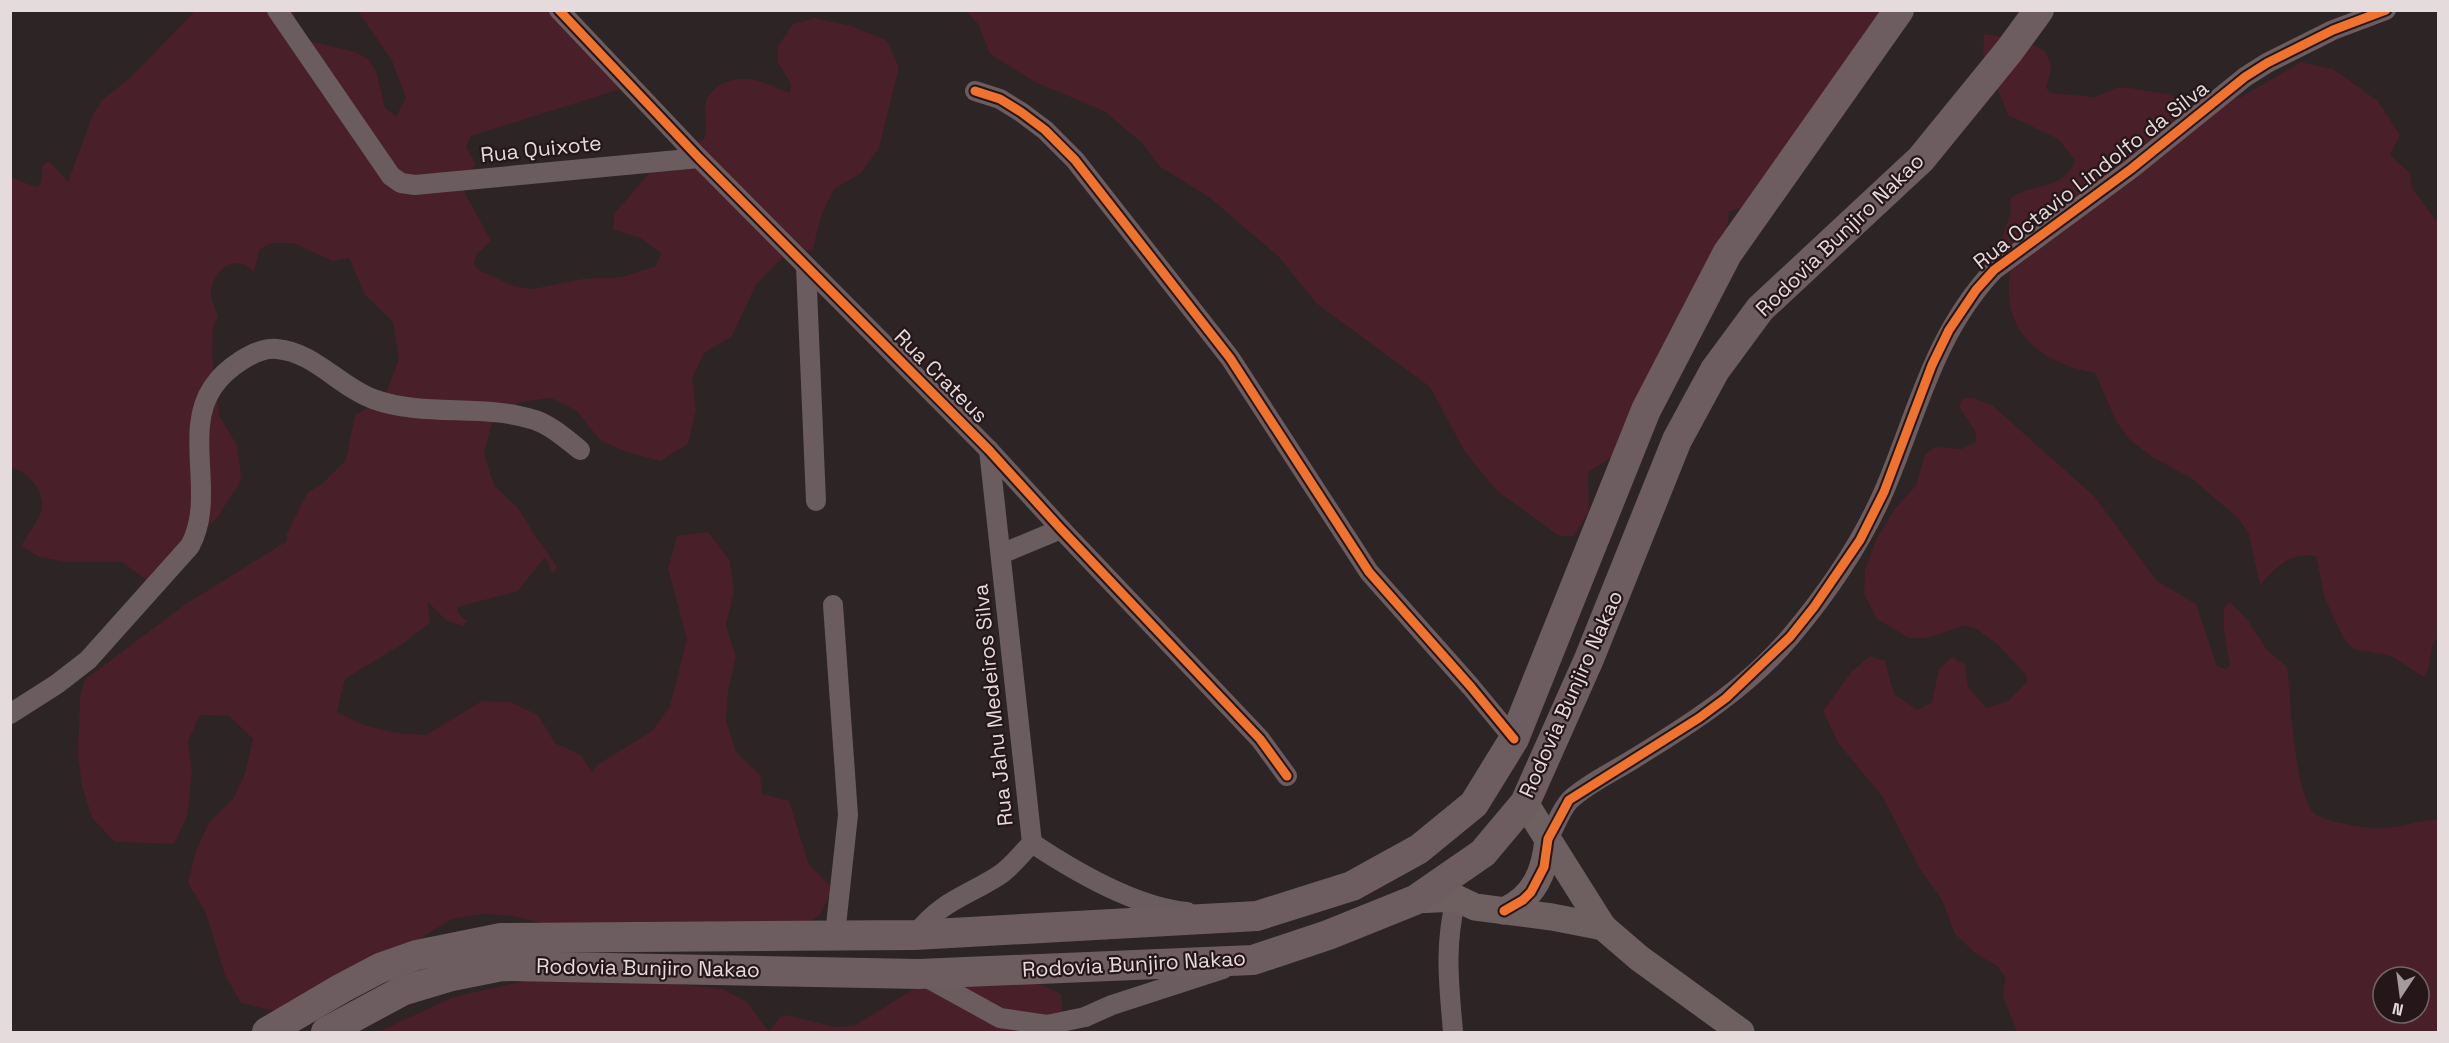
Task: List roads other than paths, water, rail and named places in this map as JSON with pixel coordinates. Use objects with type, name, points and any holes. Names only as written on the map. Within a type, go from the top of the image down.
[{"type":"main road","name":"Rodovia Bunjiro Nakao","points":[[267,1032],[380,968],[417,955],[501,938],[915,935],[1257,916],[1352,886],[1419,849],[1474,804],[1514,739],[1646,410],[1726,254],[1899,10]]},
{"type":"main road","points":[[2009,51],[2015,22],[2014,10]]},
{"type":"main road","name":"Rodovia Bunjiro Nakao","points":[[326,1032],[402,991],[452,976],[502,966],[919,974],[1253,960],[1328,935],[1414,900],[1483,854],[1525,803],[1589,659],[1677,440],[1715,370],[1760,309],[1921,159],[2009,51],[2038,10]]},
{"type":"street","name":"Rua Quixote","points":[[277,10],[391,176],[401,183],[415,185],[699,158]]},
{"type":"street","name":"Rua Crateus","points":[[559,10],[699,158],[988,450],[1260,739],[1287,776]]},
{"type":"street","name":"Rua Octavio Lindolfo da Silva","points":[[1548,839],[1569,800],[1717,705],[1790,637],[1835,578],[1860,540],[1884,492],[1932,365],[1949,330],[1976,290],[1994,270],[2131,169],[2245,77],[2267,63],[2332,30],[2386,10]]},
{"type":"street","points":[[975,91],[1000,99],[1021,112],[1045,130],[1075,160],[1230,358],[1369,572],[1514,739]]},
{"type":"street","points":[[806,266],[816,501]]},
{"type":"street","points":[[10,714],[57,684],[87,660],[190,546],[198,532],[201,515],[200,437],[201,416],[206,397],[215,383],[243,359],[262,349],[276,349],[298,355],[370,398],[386,404],[457,412],[506,413],[536,421],[555,430],[580,450]]},
{"type":"street","name":"Rua Jahu Medeiros Silva","points":[[915,935],[928,918],[949,902],[1000,875],[1032,843],[988,450]]},
{"type":"street","points":[[1001,554],[1061,529]]},
{"type":"street","points":[[833,605],[848,815],[835,935]]},
{"type":"street","points":[[1525,803],[1604,927],[1639,958],[1741,1032]]},
{"type":"street","points":[[1504,911],[1523,900],[1531,892],[1544,867],[1548,839]]},
{"type":"street","points":[[1032,843],[1080,875],[1141,900],[1183,912],[1257,916]]},
{"type":"street","points":[[1414,900],[1456,898],[1475,907],[1604,927]]},
{"type":"street","points":[[1453,1032],[1447,962],[1456,898]]},
{"type":"street","points":[[919,974],[1000,1018],[1047,1029],[1085,1017],[1112,1005],[1253,960]]}]
